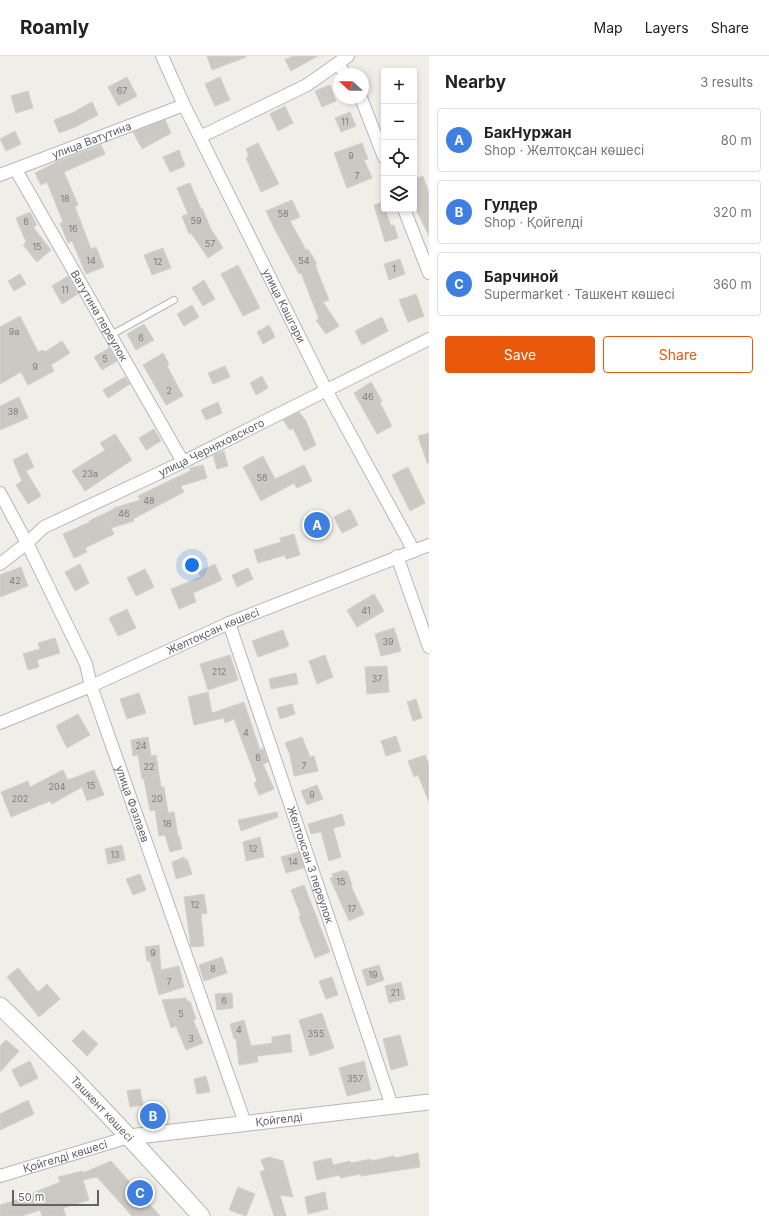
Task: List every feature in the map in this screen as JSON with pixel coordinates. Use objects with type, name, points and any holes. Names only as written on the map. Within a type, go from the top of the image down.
[{"type":"main road","name":"Ташкент көшесі","points":[[0,1006],[29,1033],[129,1137],[201,1216]]},
{"type":"street","name":"улица Кашгари","points":[[162,56],[184,105],[326,390],[414,551]]},
{"type":"street","points":[[341,58],[341,68]]},
{"type":"street","points":[[200,137],[307,85],[341,58]]},
{"type":"street","points":[[363,104],[381,149]]},
{"type":"street","name":"улица Ватутина","points":[[0,176],[184,105]]},
{"type":"street","name":"Ватутина переулок","points":[[16,170],[183,462]]},
{"type":"street","points":[[405,212],[429,273]]},
{"type":"street","name":"улица Черняховского","points":[[0,564],[28,543],[44,527],[183,462],[429,339]]},
{"type":"street","name":"улица Фазлаев","points":[[0,493],[28,543],[86,664],[91,686],[245,1123]]},
{"type":"street","name":"Желтоқсан көшесі","points":[[0,723],[91,686],[229,623],[397,556],[429,545]]},
{"type":"street","points":[[397,556],[429,647]]},
{"type":"street","name":"Желтоксан 3 переулок","points":[[229,623],[392,1106]]},
{"type":"street","name":"Қойгелді","points":[[129,1137],[429,1102]]},
{"type":"street","name":"Қойгелді көшесі","points":[[0,1176],[129,1137]]},
{"type":"lane","points":[[111,335],[174,300]]},
{"type":"building","points":[[207,56],[246,56],[246,57],[212,70]]},
{"type":"building","points":[[293,56],[318,56],[291,71],[285,60]]},
{"type":"building","points":[[127,77],[137,96],[118,106],[108,87]]},
{"type":"building","points":[[220,77],[230,100],[215,106],[205,84]]},
{"type":"building","points":[[330,85],[333,93],[333,102],[322,107],[315,91]]},
{"type":"building","points":[[28,91],[33,108],[16,113],[11,96]]},
{"type":"building","points":[[92,102],[98,115],[73,128],[59,133],[54,120],[77,111]]},
{"type":"building","points":[[285,106],[293,123],[278,131],[270,114]]},
{"type":"building","points":[[350,112],[356,126],[341,132],[335,118]]},
{"type":"building","points":[[165,120],[171,133],[142,149],[133,132]]},
{"type":"building","points":[[15,131],[21,144],[6,151],[0,139]]},
{"type":"building","points":[[258,143],[279,184],[261,192],[246,158],[249,156],[246,149]]},
{"type":"building","points":[[362,143],[368,159],[364,160],[372,178],[347,188],[334,153]]},
{"type":"building","points":[[101,145],[105,154],[64,172],[78,205],[75,207],[91,249],[96,247],[104,267],[86,274],[72,241],[68,243],[60,223],[63,222],[47,182],[41,185],[35,173],[59,161]]},
{"type":"building","points":[[179,150],[185,166],[170,172],[163,157]]},
{"type":"building","points":[[423,176],[429,193],[429,236],[417,211],[417,178]]},
{"type":"building","points":[[190,183],[211,229],[223,248],[208,258],[191,233],[189,234],[182,216],[188,214],[177,188]]},
{"type":"building","points":[[292,200],[300,217],[290,221],[306,250],[308,249],[317,264],[315,265],[329,300],[323,302],[339,326],[326,334],[316,320],[319,319],[301,273],[299,274],[266,211]]},
{"type":"building","points":[[381,203],[381,212],[386,212],[391,226],[394,225],[398,238],[385,242],[374,205]]},
{"type":"building","points":[[30,212],[37,225],[33,227],[51,250],[37,262],[23,245],[26,242],[16,218]]},
{"type":"building","points":[[163,248],[171,268],[152,275],[144,255]]},
{"type":"building","points":[[400,259],[405,274],[389,280],[384,264]]},
{"type":"building","points":[[238,265],[260,308],[243,316],[221,274]]},
{"type":"building","points":[[20,274],[26,284],[14,291],[8,281]]},
{"type":"building","points":[[68,276],[78,294],[62,304],[52,286]]},
{"type":"building","points":[[204,280],[215,299],[203,306],[192,288]]},
{"type":"building","points":[[416,294],[424,316],[408,322],[399,300]]},
{"type":"building","points":[[192,305],[199,317],[184,326],[177,314]]},
{"type":"building","points":[[20,316],[38,352],[43,350],[45,352],[62,341],[70,353],[51,365],[54,371],[28,385],[21,372],[0,384],[0,327]]},
{"type":"building","points":[[382,317],[388,331],[362,345],[355,331]]},
{"type":"building","points":[[144,324],[154,340],[136,350],[127,334]]},
{"type":"building","points":[[269,325],[275,337],[263,344],[257,332]]},
{"type":"building","points":[[109,348],[117,361],[102,370],[94,357]]},
{"type":"building","points":[[163,353],[169,364],[167,366],[183,396],[166,405],[143,365]]},
{"type":"building","points":[[225,366],[230,377],[213,384],[208,373]]},
{"type":"building","points":[[262,376],[268,388],[256,395],[250,383]]},
{"type":"building","points":[[125,377],[130,384],[108,398],[103,390]]},
{"type":"building","points":[[371,382],[382,401],[380,403],[392,426],[377,434],[354,393]]},
{"type":"building","points":[[19,397],[28,418],[0,430],[0,406]]},
{"type":"building","points":[[218,402],[222,413],[206,420],[201,410]]},
{"type":"building","points":[[299,412],[306,421],[316,445],[304,451],[293,428],[290,430],[283,420]]},
{"type":"building","points":[[154,429],[161,441],[146,450],[139,438]]},
{"type":"building","points":[[429,433],[429,463],[427,463],[418,436]]},
{"type":"building","points":[[115,434],[132,460],[85,491],[72,471],[105,450],[100,443]]},
{"type":"building","points":[[224,451],[228,466],[217,469],[213,455]]},
{"type":"building","points":[[27,453],[34,467],[26,471],[41,496],[28,504],[16,485],[22,481],[13,460]]},
{"type":"building","points":[[263,456],[275,479],[304,465],[312,481],[297,488],[294,483],[261,501],[243,467]]},
{"type":"building","points":[[203,465],[207,478],[181,486],[184,492],[133,519],[134,521],[111,528],[114,534],[85,548],[87,552],[74,558],[63,534],[90,522],[89,521],[114,508],[140,500],[138,496],[190,471],[190,468]]},
{"type":"building","points":[[408,467],[425,503],[410,511],[392,475]]},
{"type":"building","points":[[350,509],[358,525],[342,533],[334,517]]},
{"type":"building","points":[[294,534],[300,555],[286,559],[285,555],[258,563],[254,550],[281,542],[280,538]]},
{"type":"building","points":[[80,564],[89,583],[75,591],[65,572]]},
{"type":"building","points":[[215,564],[222,580],[193,593],[196,602],[179,609],[171,589],[201,577],[198,572]]},
{"type":"building","points":[[21,567],[28,586],[0,597],[0,575]]},
{"type":"building","points":[[248,568],[253,579],[237,587],[232,575]]},
{"type":"building","points":[[145,569],[154,587],[136,596],[127,578]]},
{"type":"building","points":[[374,594],[384,611],[357,627],[347,610]]},
{"type":"building","points":[[127,609],[136,628],[118,636],[109,618]]},
{"type":"building","points":[[394,628],[401,651],[381,656],[375,634]]},
{"type":"building","points":[[283,630],[289,646],[258,657],[252,641]]},
{"type":"building","points":[[55,638],[60,653],[37,660],[39,667],[28,670],[23,654],[40,649],[38,643]]},
{"type":"building","points":[[230,655],[238,680],[208,690],[200,664]]},
{"type":"building","points":[[325,655],[333,677],[317,684],[309,661]]},
{"type":"building","points":[[387,666],[389,692],[367,694],[365,667]]},
{"type":"building","points":[[296,673],[298,684],[271,689],[269,679]]},
{"type":"building","points":[[208,692],[212,713],[244,702],[260,750],[263,748],[268,762],[263,764],[274,789],[259,795],[254,783],[257,781],[234,719],[225,723],[224,718],[194,725],[188,697]]},
{"type":"building","points":[[139,693],[146,713],[127,719],[120,699]]},
{"type":"building","points":[[416,699],[422,718],[413,721],[407,702]]},
{"type":"building","points":[[292,704],[295,714],[280,719],[277,708]]},
{"type":"building","points":[[78,714],[90,735],[67,748],[56,726]]},
{"type":"building","points":[[396,736],[401,751],[386,756],[381,741]]},
{"type":"building","points":[[148,737],[151,756],[156,755],[161,787],[164,787],[168,813],[174,812],[178,837],[179,836],[182,849],[170,852],[165,835],[159,836],[155,810],[150,811],[138,755],[133,756],[131,740]]},
{"type":"building","points":[[302,737],[310,757],[314,756],[318,771],[294,776],[290,755],[285,743]]},
{"type":"building","points":[[425,755],[429,765],[429,802],[418,775],[414,777],[408,761]]},
{"type":"building","points":[[63,770],[68,780],[94,770],[104,795],[87,801],[82,787],[52,804],[50,801],[11,817],[1,792],[28,781],[30,787]]},
{"type":"building","points":[[317,785],[323,799],[307,805],[301,791]]},
{"type":"building","points":[[277,812],[278,817],[241,831],[238,820]]},
{"type":"building","points":[[342,814],[345,825],[333,828],[341,857],[329,861],[321,832],[311,834],[308,824]]},
{"type":"building","points":[[260,837],[264,857],[246,861],[243,842]]},
{"type":"building","points":[[122,845],[125,860],[108,864],[105,849]]},
{"type":"building","points":[[299,852],[304,868],[286,873],[281,857]]},
{"type":"building","points":[[184,857],[185,860],[187,859],[192,874],[176,879],[172,862]]},
{"type":"building","points":[[344,870],[345,872],[347,871],[352,885],[351,886],[364,914],[349,921],[330,878],[333,877],[332,874]]},
{"type":"building","points":[[140,874],[146,890],[133,895],[126,879]]},
{"type":"building","points":[[304,885],[330,952],[315,958],[299,917],[301,916],[291,890]]},
{"type":"building","points":[[204,894],[207,913],[201,914],[204,946],[191,947],[184,897]]},
{"type":"building","points":[[159,945],[161,970],[179,966],[184,987],[159,995],[150,961],[147,961],[145,947]]},
{"type":"building","points":[[222,957],[227,973],[204,981],[199,965]]},
{"type":"building","points":[[379,965],[384,980],[367,986],[362,970]]},
{"type":"building","points":[[18,968],[38,992],[47,984],[60,999],[39,1017],[7,977]]},
{"type":"building","points":[[332,977],[338,995],[326,999],[319,981]]},
{"type":"building","points":[[401,982],[405,999],[389,1003],[385,986]]},
{"type":"building","points":[[232,993],[233,1008],[217,1010],[215,994]]},
{"type":"building","points":[[186,998],[188,1002],[190,1001],[196,1019],[193,1020],[203,1043],[186,1050],[176,1026],[171,1028],[162,1000]]},
{"type":"building","points":[[322,1013],[334,1048],[310,1056],[299,1020]]},
{"type":"building","points":[[244,1020],[251,1046],[272,1043],[272,1037],[290,1034],[292,1052],[257,1056],[258,1062],[239,1065],[236,1038],[234,1039],[230,1024]]},
{"type":"building","points":[[83,1030],[98,1044],[87,1056],[72,1041]]},
{"type":"building","points":[[400,1035],[408,1065],[391,1070],[383,1039]]},
{"type":"building","points":[[6,1040],[19,1051],[0,1072],[0,1046]]},
{"type":"building","points":[[30,1061],[38,1078],[20,1087],[12,1070]]},
{"type":"building","points":[[364,1061],[371,1090],[347,1096],[339,1068]]},
{"type":"building","points":[[206,1076],[210,1092],[197,1094],[194,1079]]},
{"type":"building","points":[[140,1089],[143,1105],[130,1107],[127,1091]]},
{"type":"building","points":[[28,1100],[34,1114],[0,1130],[0,1114]]},
{"type":"building","points":[[418,1153],[420,1167],[361,1176],[360,1174],[340,1178],[340,1175],[317,1180],[313,1162],[331,1158],[333,1165],[350,1161],[351,1163],[371,1159],[371,1161],[394,1156],[395,1158]]},
{"type":"building","points":[[269,1157],[283,1161],[293,1197],[280,1195],[286,1216],[274,1216],[260,1172],[265,1170],[261,1160]]},
{"type":"building","points":[[111,1161],[160,1216],[132,1216],[97,1177],[83,1180],[89,1200],[63,1208],[66,1216],[42,1216],[40,1210],[22,1216],[0,1216],[0,1205],[33,1195],[33,1193],[60,1182],[58,1177],[83,1171],[83,1173]]},
{"type":"building","points":[[238,1187],[255,1194],[246,1216],[229,1210]]},
{"type":"building","points":[[325,1192],[328,1209],[308,1214],[305,1197]]},
{"type":"place","name":"БакНуржан","points":[[317,525]]},
{"type":"place","name":"Гулдер","points":[[153,1116]]},
{"type":"place","name":"Барчиной","points":[[140,1193]]}]
